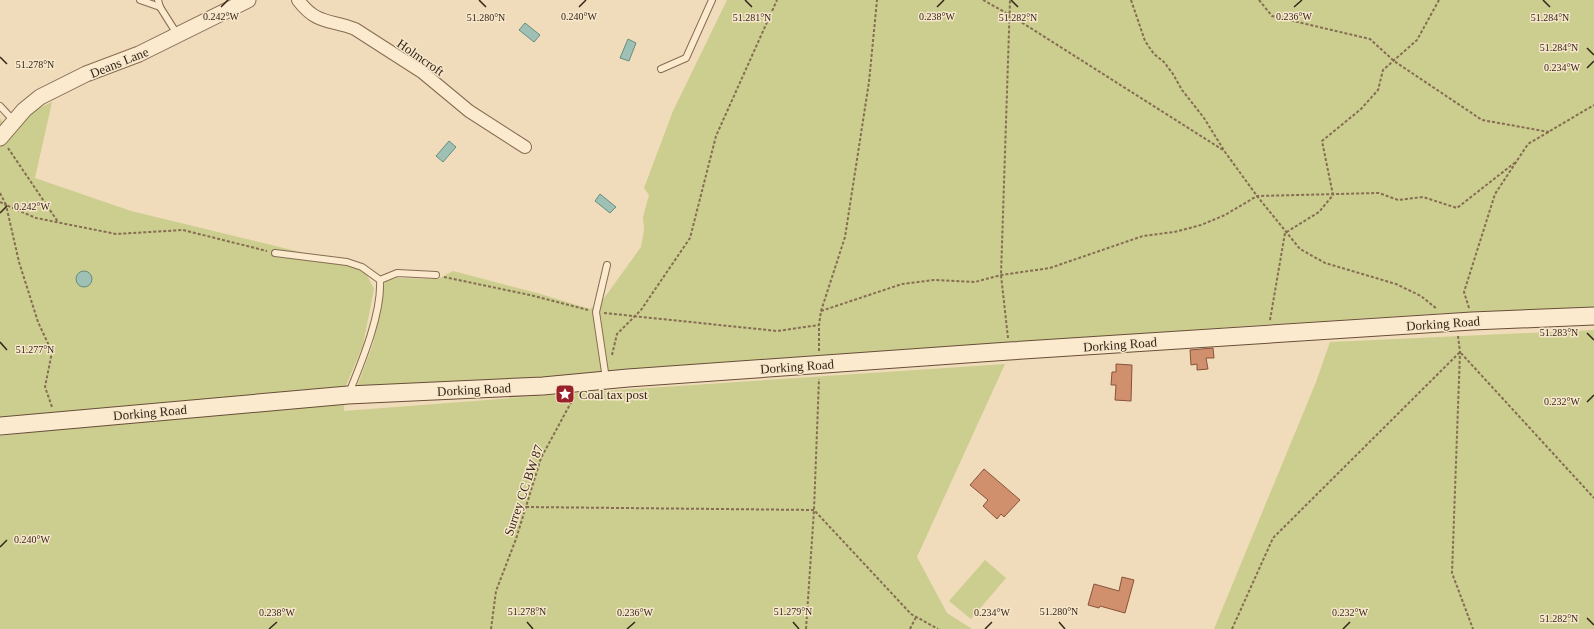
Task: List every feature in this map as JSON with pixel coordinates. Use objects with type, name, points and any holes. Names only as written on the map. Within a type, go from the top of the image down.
[{"type":"main road","name":"Dorking Road","points":[[0,426],[348,395],[543,386],[1010,351],[1464,322],[1594,316]]},
{"type":"street","name":"Deans Lane","points":[[0,138],[24,110],[40,97],[86,74],[139,54],[248,0]]},
{"type":"street","name":"Holmcroft","points":[[298,0],[317,18],[355,29],[422,72],[469,112],[525,147]]},
{"type":"lane","points":[[140,0],[160,7]]},
{"type":"lane","points":[[158,0],[160,7],[178,35]]},
{"type":"lane","points":[[661,69],[686,58],[712,0]]},
{"type":"lane","points":[[0,106],[14,121]]},
{"type":"lane","points":[[275,253],[347,262],[362,267],[380,280]]},
{"type":"lane","points":[[606,381],[596,312],[607,265]]},
{"type":"lane","points":[[380,280],[397,273],[436,275]]},
{"type":"lane","points":[[348,395],[371,334],[378,300],[380,280]]},
{"type":"path","points":[[611,358],[617,334],[641,310],[690,238],[716,136],[777,0]]},
{"type":"path","points":[[806,629],[814,510],[820,365],[819,325],[821,311],[845,237],[869,82],[877,0]]},
{"type":"path","points":[[983,0],[1010,15],[1225,152]]},
{"type":"path","points":[[1010,0],[1002,275],[1010,351]]},
{"type":"path","points":[[1130,0],[1145,41],[1154,54],[1164,62],[1173,74],[1182,90],[1204,118],[1225,152],[1257,196],[1300,249],[1325,263],[1396,284],[1421,296],[1438,310]]},
{"type":"path","points":[[1259,0],[1272,16],[1370,39],[1394,61],[1482,120],[1549,132]]},
{"type":"path","points":[[1333,195],[1322,141],[1361,109],[1378,90],[1383,70],[1417,40],[1439,0]]},
{"type":"path","points":[[1473,629],[1452,573],[1460,352],[1464,322],[1464,292],[1495,194],[1528,144],[1594,105]]},
{"type":"path","points":[[0,138],[58,222]]},
{"type":"path","points":[[821,311],[902,284],[934,280],[975,282],[1002,275],[1050,268],[1143,236],[1174,232],[1201,225],[1225,215],[1257,196],[1379,193],[1398,200],[1423,197],[1457,208],[1517,161]]},
{"type":"path","points":[[0,193],[6,206],[19,262],[38,322],[52,352],[45,387],[57,421]]},
{"type":"path","points":[[1267,335],[1286,233],[1319,212],[1333,195]]},
{"type":"path","points":[[0,202],[6,206],[36,218],[116,234],[183,230],[275,253]]},
{"type":"path","points":[[436,275],[530,295],[596,312],[632,318],[777,331],[819,325]]},
{"type":"path","points":[[1460,352],[1594,498]]},
{"type":"path","points":[[1232,629],[1273,538],[1460,352]]},
{"type":"path","name":"Surrey CC BW 87","points":[[491,629],[496,591],[526,507],[541,458],[574,397],[580,394]]},
{"type":"path","points":[[526,507],[814,510],[911,614],[938,629]]},
{"type":"path","points":[[910,629],[916,617]]},
{"type":"green space","points":[[727,0],[1594,0],[1594,307],[1448,313],[1262,325],[602,372],[360,392],[357,386],[373,344],[385,282],[397,278],[438,279],[453,271],[537,293],[590,309],[602,301],[641,247],[644,230],[643,217],[649,195],[644,188],[673,111]]},
{"type":"green space","points":[[52,102],[35,178],[131,211],[329,259],[365,271],[374,289],[363,345],[345,388],[344,411],[603,391],[1005,364],[917,557],[947,613],[972,629],[0,629],[0,436],[52,430],[49,416],[0,420],[0,118],[10,134],[31,112]]},
{"type":"green space","points":[[1594,330],[1594,629],[1214,629],[1316,382],[1330,342]]},
{"type":"green space","points":[[985,560],[1006,578],[971,619],[949,601]]},
{"type":"water","points":[[525,23],[540,35],[534,42],[519,30]]},
{"type":"water","points":[[628,39],[636,43],[629,61],[620,58]]},
{"type":"water","points":[[449,141],[456,147],[443,162],[436,156]]},
{"type":"water","points":[[600,194],[616,207],[610,213],[595,201]]},
{"type":"water","points":[[84,271],[91,276],[92,279],[87,286],[84,287],[77,282],[76,279],[81,272]]},
{"type":"building","points":[[1213,348],[1214,358],[1206,358],[1208,369],[1197,370],[1197,364],[1191,365],[1190,350]]},
{"type":"building","points":[[1116,364],[1132,365],[1131,401],[1115,400],[1116,385],[1111,385],[1112,372],[1116,372]]},
{"type":"building","points":[[984,469],[1020,500],[1004,517],[1001,514],[997,519],[983,506],[988,500],[970,485]]},
{"type":"building","points":[[1122,577],[1134,580],[1125,613],[1100,606],[1099,608],[1088,605],[1094,584],[1119,591]]},
{"type":"place","name":"Coal tax post","points":[[565,394]]}]
